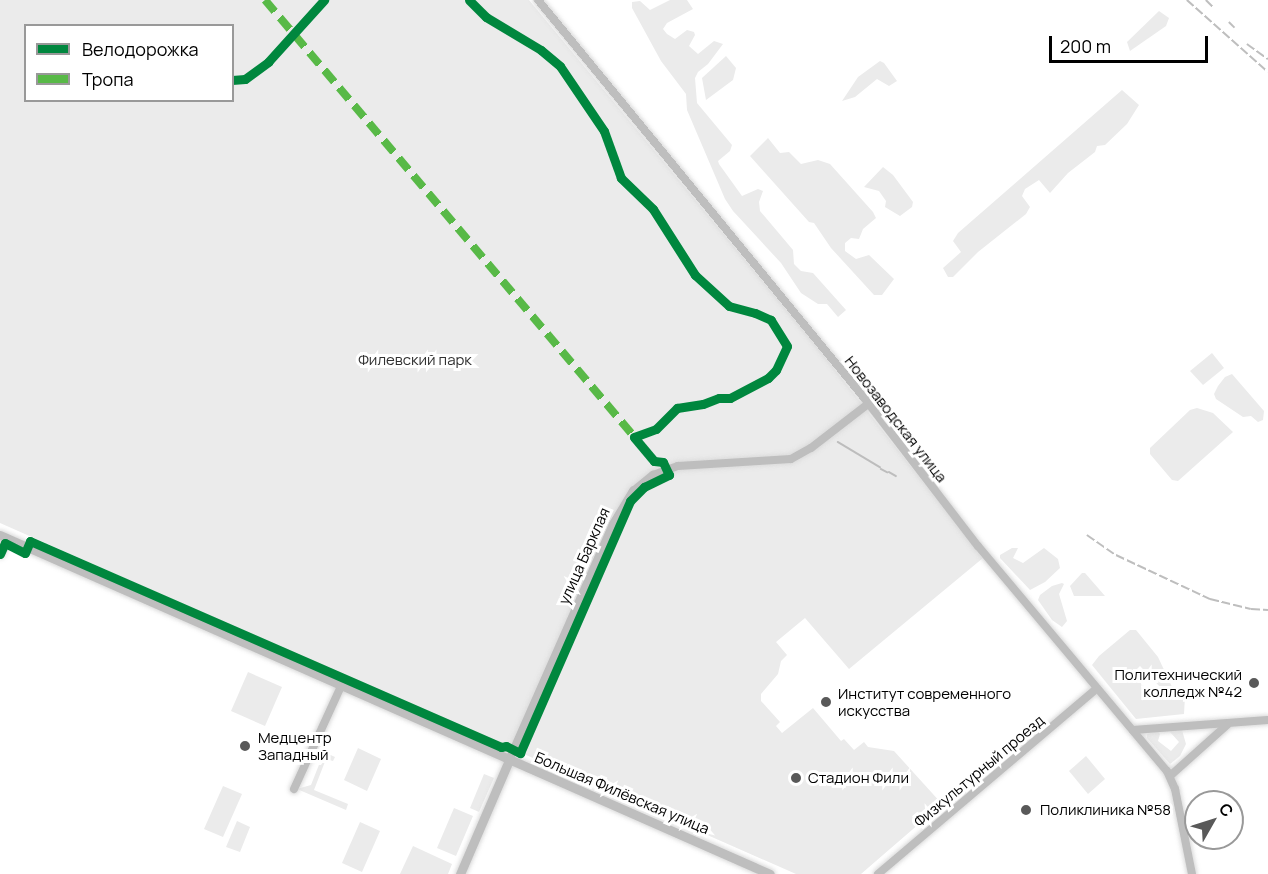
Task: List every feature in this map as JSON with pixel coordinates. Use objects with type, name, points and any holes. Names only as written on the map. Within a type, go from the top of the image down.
[{"type":"main road","name":"Большая Филёвская улица","points":[[3,536],[770,874]]},
{"type":"main road","name":"улица Барклая","points":[[460,874],[509,760]]},
{"type":"street","name":"Новозаводская улица","points":[[538,0],[868,404],[978,546],[1170,776],[1192,874]]},
{"type":"street","name":"улица Барклая","points":[[509,760],[614,524],[633,491],[653,475],[678,466],[791,459],[811,448],[868,404]]},
{"type":"street","points":[[0,554],[3,536]]},
{"type":"street","points":[[294,789],[342,684]]},
{"type":"street","name":"Физкультурный проезд","points":[[878,874],[1097,688]]},
{"type":"street","points":[[1133,730],[1268,720]]},
{"type":"street","points":[[1170,776],[1228,724]]},
{"type":"green space","name":"Филевский парк","points":[[0,0],[529,0],[809,337],[983,558],[849,669],[805,618],[776,642],[787,655],[781,661],[778,674],[761,694],[761,701],[780,722],[776,726],[782,733],[813,708],[841,741],[844,739],[854,750],[864,742],[868,747],[894,751],[942,804],[861,874],[796,874],[0,523]]},
{"type":"green space","points":[[670,0],[687,0],[693,9],[667,23],[663,29],[667,34],[675,39],[687,30],[694,32],[695,35],[689,46],[698,54],[714,41],[723,44],[695,78],[697,103],[732,145],[730,151],[718,161],[719,164],[742,196],[758,189],[763,191],[759,202],[760,211],[793,250],[794,264],[801,271],[813,273],[846,310],[838,317],[827,304],[818,304],[801,293],[781,263],[733,211],[725,199],[687,110],[686,94],[661,61],[632,8],[632,2],[640,1],[650,10]]},
{"type":"green space","points":[[1159,11],[1169,18],[1166,26],[1130,51],[1127,42]]},
{"type":"green space","points":[[726,56],[736,68],[733,80],[706,100],[702,78]]},
{"type":"green space","points":[[880,61],[897,81],[889,86],[877,79],[855,97],[842,101],[858,77]]},
{"type":"green space","points":[[1122,90],[1139,105],[1127,124],[1105,145],[1097,146],[1095,152],[1068,173],[1050,193],[1039,180],[1025,189],[1022,196],[1030,207],[1026,214],[978,252],[953,277],[948,277],[943,268],[961,252],[953,241],[958,233]]},
{"type":"green space","points":[[768,138],[780,153],[789,152],[801,164],[818,160],[830,164],[873,212],[876,218],[863,229],[859,239],[851,238],[845,243],[845,251],[856,259],[869,255],[894,279],[882,295],[874,295],[831,248],[814,223],[809,222],[750,156]]},
{"type":"green space","points":[[883,167],[893,175],[913,202],[912,207],[900,216],[885,207],[886,201],[879,191],[864,187]]},
{"type":"green space","points":[[1212,353],[1224,368],[1203,385],[1190,371]]},
{"type":"green space","points":[[1232,374],[1264,411],[1263,420],[1258,422],[1251,416],[1243,417],[1216,399],[1214,394],[1218,386],[1225,377]]},
{"type":"green space","points":[[1197,408],[1213,413],[1233,432],[1178,481],[1172,480],[1150,454],[1150,448],[1190,410]]},
{"type":"green space","points":[[1012,548],[1018,548],[1013,558],[1023,563],[1044,548],[1058,559],[1060,568],[1045,582],[1030,590],[1000,558],[1000,555]]},
{"type":"green space","points":[[1082,573],[1085,573],[1105,596],[1074,596],[1070,586]]},
{"type":"green space","points":[[1064,584],[1059,594],[1067,621],[1062,627],[1052,620],[1038,600],[1040,595],[1052,586]]},
{"type":"green space","points":[[1130,630],[1136,630],[1158,657],[1173,689],[1185,696],[1184,714],[1136,719],[1092,665],[1099,656]],"holes":[[[1140,666],[1163,690],[1155,698],[1132,674]]]},
{"type":"green space","points":[[248,672],[282,687],[265,726],[231,711]]},
{"type":"green space","points":[[1172,729],[1182,730],[1186,744],[1180,756],[1170,764],[1147,738],[1147,734],[1158,731],[1160,734],[1158,741],[1171,751],[1179,742],[1170,732]]},
{"type":"green space","points":[[358,748],[381,759],[367,791],[344,780]]},
{"type":"green space","points":[[324,752],[335,757],[333,761],[326,759],[314,790],[348,804],[346,810],[297,789],[311,785]]},
{"type":"green space","points":[[1086,756],[1105,779],[1088,794],[1069,771]]},
{"type":"green space","points":[[484,774],[494,778],[479,812],[470,808]]},
{"type":"green space","points":[[223,786],[242,794],[223,837],[204,829]]},
{"type":"green space","points":[[454,808],[473,816],[456,856],[437,848]]},
{"type":"green space","points":[[237,821],[250,827],[240,852],[226,847]]},
{"type":"green space","points":[[360,822],[380,831],[362,872],[342,863]]},
{"type":"green space","points":[[413,846],[452,864],[448,874],[400,874]]},
{"type":"waterway","points":[[838,442],[880,467]]},
{"type":"waterway","points":[[881,469],[887,472]]},
{"type":"waterway","points":[[889,472],[896,476]]},
{"type":"railway","points":[[1187,0],[1268,72]]},
{"type":"railway","points":[[1206,0],[1214,8]]},
{"type":"railway","points":[[1229,22],[1235,28]]},
{"type":"railway","points":[[1247,44],[1268,59]]},
{"type":"railway","points":[[1087,535],[1116,555],[1210,599],[1251,609],[1268,610]]},
{"type":"marked path","points":[[265,0],[637,440]]},
{"type":"cycle path","points":[[234,80],[245,79],[268,62],[324,0]]},
{"type":"cycle path","points":[[0,554],[5,543],[25,553],[30,541],[501,747],[506,746],[520,753],[630,501],[644,487],[669,475],[663,462],[654,461],[634,437],[656,429],[677,408],[703,404],[719,398],[730,398],[768,378],[776,370],[787,346],[771,320],[729,306],[695,275],[653,209],[621,178],[604,131],[560,66],[541,50],[486,17],[469,0]]},
{"type":"place","name":"Политехнический колледж №42","points":[[1254,683]]},
{"type":"place","name":"Институт современного искусства","points":[[826,702]]},
{"type":"place","name":"Медцентр Западный","points":[[245,746]]},
{"type":"place","name":"Стадион Фили","points":[[796,778]]},
{"type":"place","name":"Поликлиника №58","points":[[1026,810]]}]
